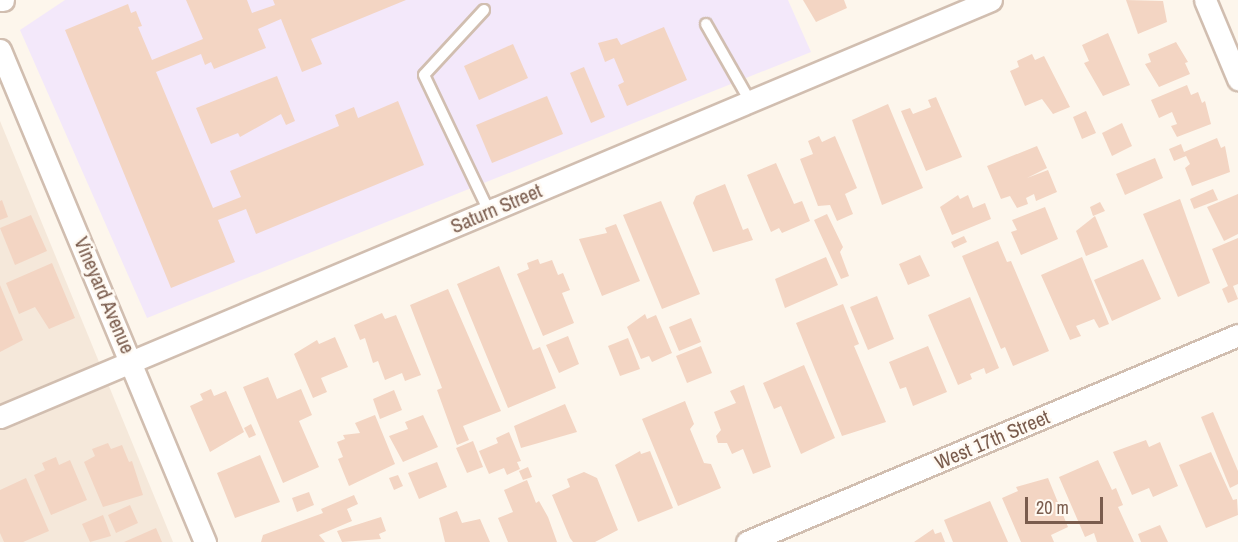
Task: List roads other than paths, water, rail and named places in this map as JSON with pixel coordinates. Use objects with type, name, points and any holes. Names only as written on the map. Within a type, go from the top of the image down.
[{"type":"street","name":"Saturn Street","points":[[0,417],[991,0]]},
{"type":"street","points":[[1204,0],[1238,79]]},
{"type":"street","name":"Vineyard Avenue","points":[[0,50],[133,361],[205,542]]},
{"type":"street","name":"West 17th Street","points":[[747,542],[1238,335]]},
{"type":"lane","points":[[484,10],[424,75],[489,211]]},
{"type":"lane","points":[[706,24],[750,101]]}]
